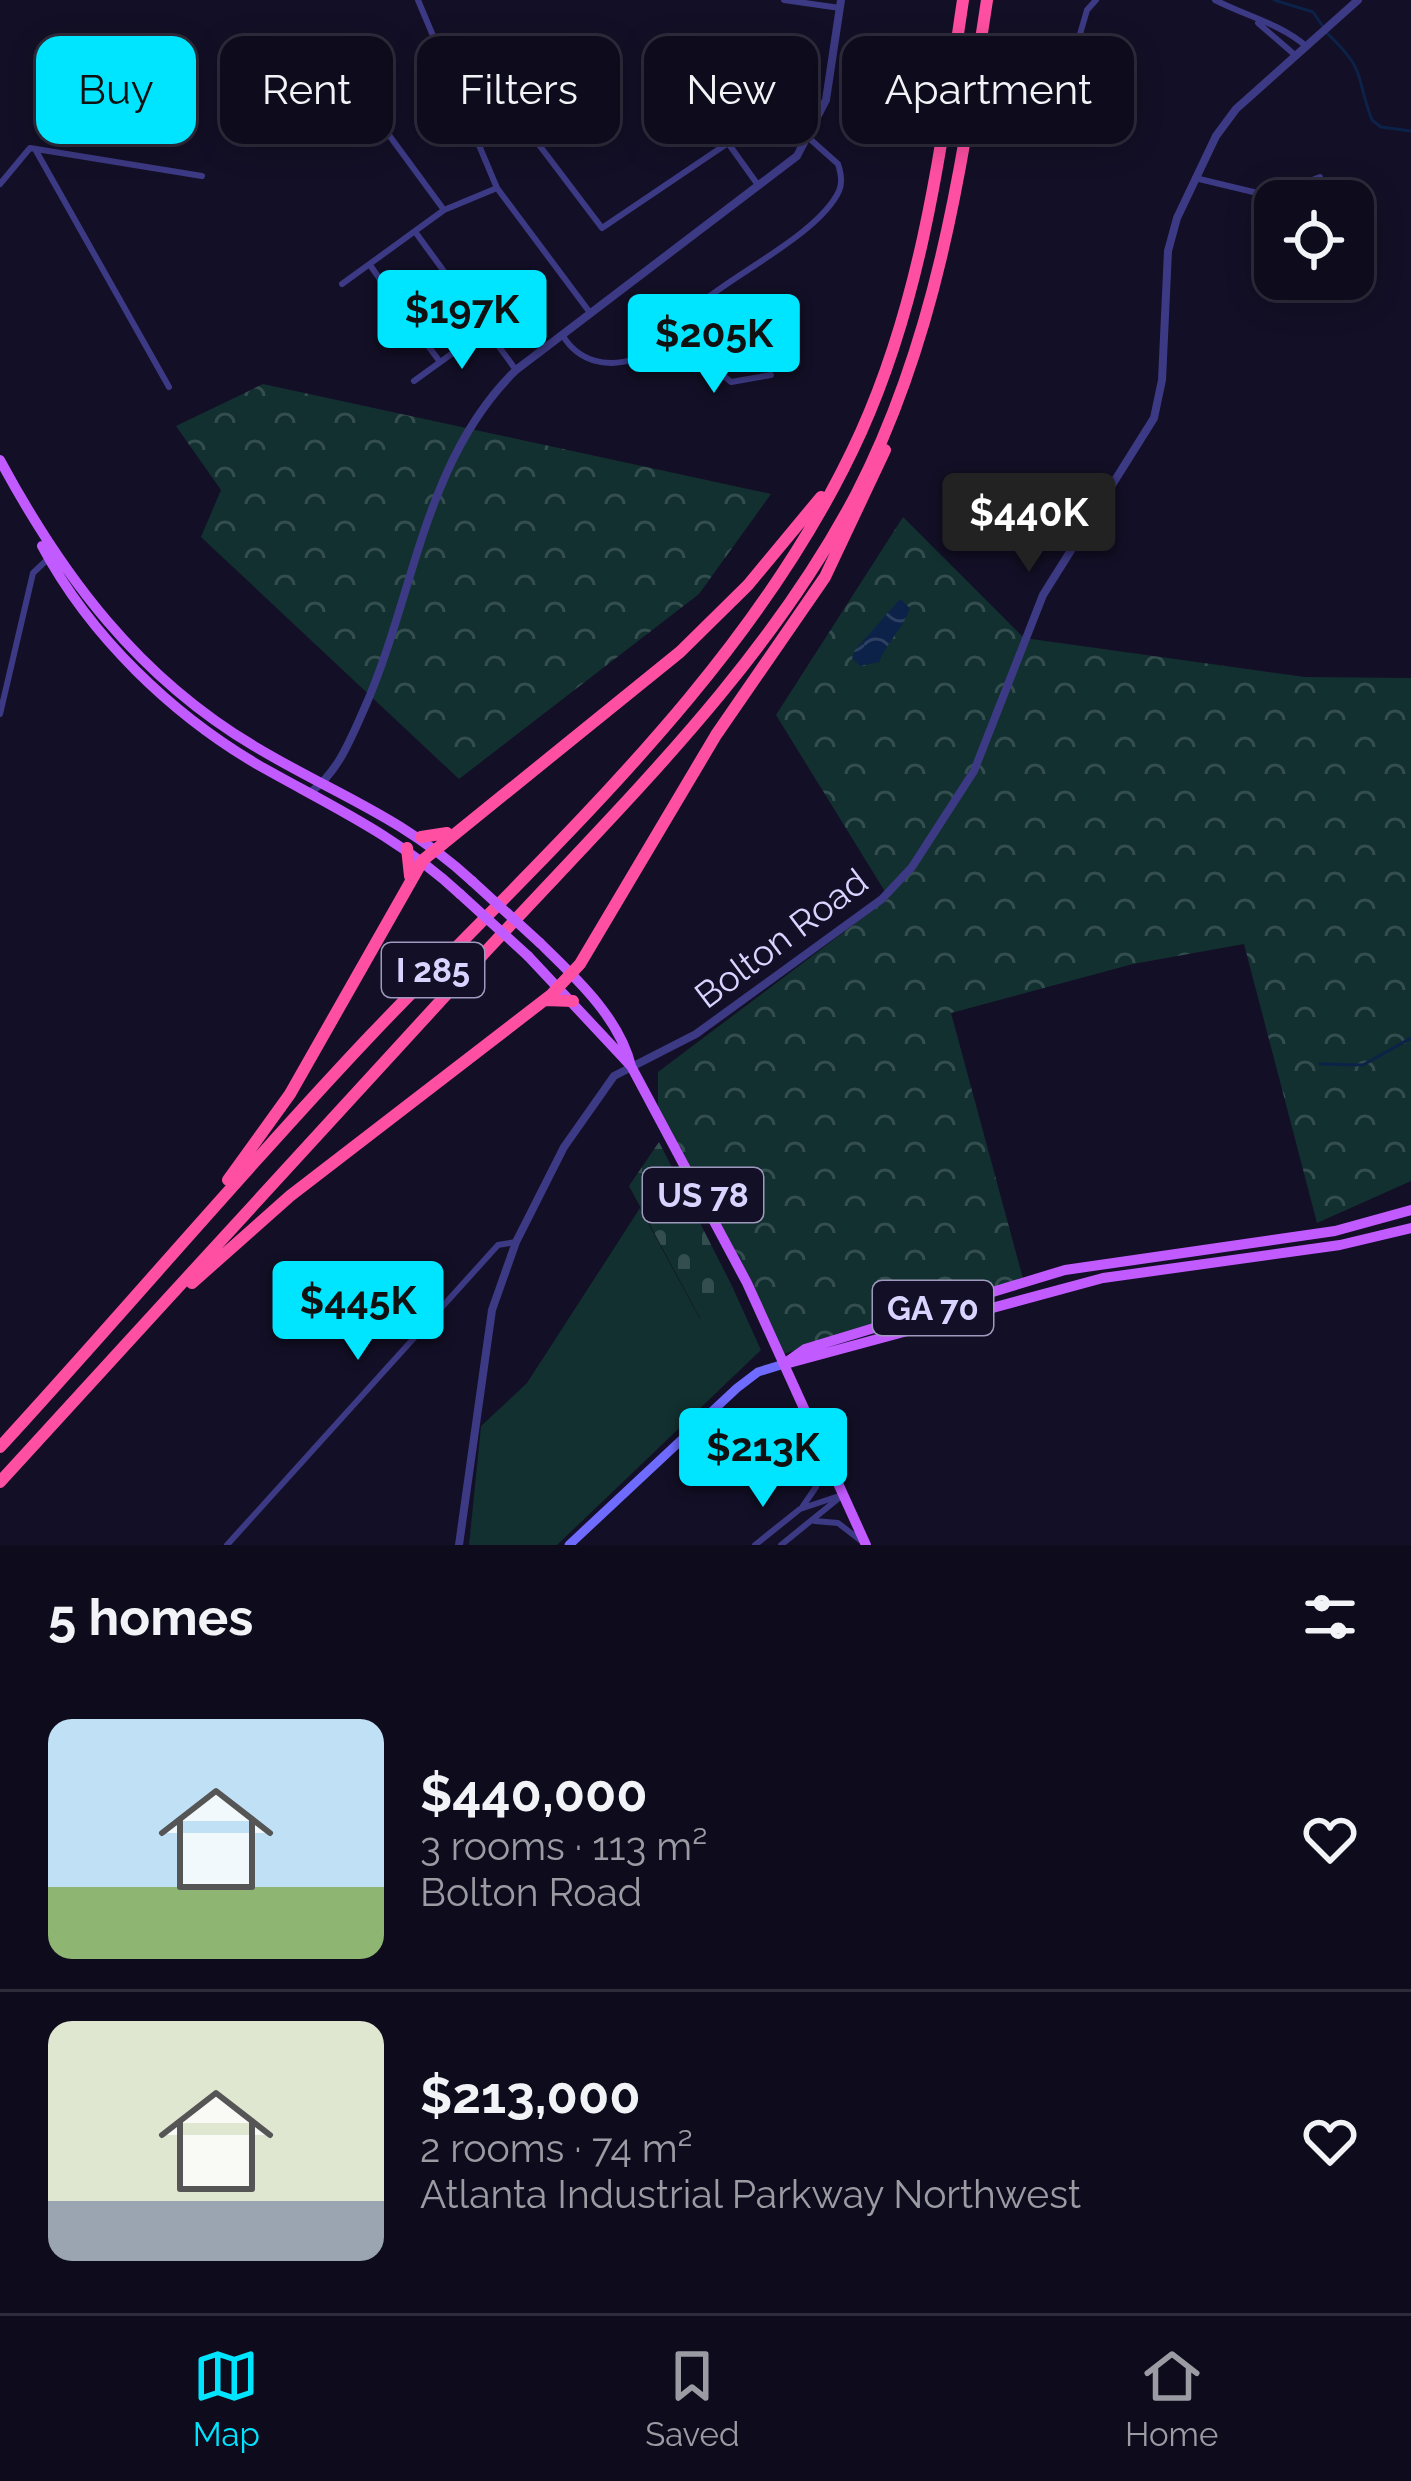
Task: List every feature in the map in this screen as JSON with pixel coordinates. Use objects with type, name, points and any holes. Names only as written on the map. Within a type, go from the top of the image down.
[{"type":"highway","name":"I 285","points":[[0,1447],[178,1243],[712,670],[778,582],[841,473],[884,374],[921,256],[963,0]]},
{"type":"highway","name":"I 285","points":[[0,1482],[745,665],[834,535],[905,386],[950,232],[987,0]]},
{"type":"highway","points":[[142,1327],[290,1196],[544,1000],[571,974],[716,735],[841,549],[872,488],[905,386]]},
{"type":"highway","points":[[178,1243],[290,1094],[423,860],[680,652],[748,585],[841,473]]},
{"type":"highway","points":[[421,837],[454,831]]},
{"type":"highway","points":[[406,848],[410,878]]},
{"type":"highway","points":[[544,1000],[573,1000]]},
{"type":"main road","name":"US 78","points":[[0,460],[51,556],[97,626],[176,706],[236,751],[423,860],[560,986],[631,1066]]},
{"type":"main road","name":"US 78","points":[[51,556],[105,623],[171,688],[246,742],[421,837],[571,974],[619,1035],[631,1066],[695,1180],[866,1545]]},
{"type":"main road","name":"GA 70","points":[[784,1364],[805,1348],[1065,1270],[1335,1231],[1411,1210]]},
{"type":"main road","name":"GA 70","points":[[784,1364],[1103,1278],[1340,1246],[1411,1228]]},
{"type":"main road","points":[[569,1545],[737,1388],[758,1372],[784,1364]]},
{"type":"street","points":[[418,0],[433,36]]},
{"type":"street","points":[[784,0],[841,4],[826,100],[818,119]]},
{"type":"street","points":[[1079,36],[1087,10],[1096,0]]},
{"type":"street","points":[[1215,0],[1258,23],[1295,56]]},
{"type":"street","name":"Bolton Road","points":[[459,1545],[492,1310],[517,1242],[564,1147],[614,1076],[696,1034],[883,898],[912,867],[963,790],[1043,595],[1154,418],[1162,380],[1168,251],[1195,178],[1236,109],[1358,0]]},
{"type":"street","points":[[1258,23],[1284,30],[1307,46]]},
{"type":"street","points":[[1278,40],[1284,30]]},
{"type":"street","points":[[393,141],[444,211]]},
{"type":"street","points":[[538,144],[602,228],[728,143],[759,188]]},
{"type":"street","points":[[477,144],[497,188],[591,314]]},
{"type":"street","points":[[311,792],[324,783],[383,666],[451,458],[478,412],[517,370],[759,188],[805,144]]},
{"type":"street","points":[[562,335],[587,360],[620,363],[651,353],[675,335],[693,309],[821,213],[838,192],[838,164],[814,144]]},
{"type":"street","points":[[0,184],[30,148],[202,176]]},
{"type":"street","points":[[35,149],[169,387]]},
{"type":"street","points":[[1195,178],[1270,196],[1320,177]]},
{"type":"street","points":[[342,284],[444,211],[497,188]]},
{"type":"street","points":[[416,233],[517,370]]},
{"type":"street","points":[[370,265],[395,301]]},
{"type":"street","points":[[409,320],[440,362]]},
{"type":"street","points":[[414,381],[486,329]]},
{"type":"street","points":[[675,335],[730,382],[771,376]]},
{"type":"street","points":[[0,713],[33,573],[51,556]]},
{"type":"street","points":[[227,1545],[498,1245],[517,1242]]},
{"type":"street","points":[[755,1545],[800,1509],[816,1486],[816,1438]]},
{"type":"street","points":[[800,1509],[842,1495]]},
{"type":"street","points":[[781,1545],[842,1495]]},
{"type":"street","points":[[806,1524],[838,1523],[866,1545]]},
{"type":"green space","points":[[263,384],[771,494],[699,594],[459,779],[201,537],[221,490],[176,426]]},
{"type":"green space","points":[[903,517],[1024,638],[1305,677],[1411,678],[1411,1181],[1317,1223],[1244,944],[1133,964],[951,1013],[1025,1286],[779,1355],[658,1118],[658,1072],[889,898],[776,715]]},
{"type":"green space","points":[[659,1142],[732,1286],[701,1320],[629,1186]]},
{"type":"green space","points":[[640,1208],[700,1319],[732,1286],[761,1350],[557,1545],[469,1545],[481,1426],[527,1383]]},
{"type":"water","points":[[900,599],[910,608],[904,622],[879,662],[860,666],[852,658],[855,650]]},
{"type":"waterway","points":[[1274,0],[1313,12],[1322,25]]},
{"type":"waterway","points":[[1327,33],[1355,65],[1372,120],[1381,127],[1411,131]]},
{"type":"waterway","points":[[1320,1064],[1363,1065],[1411,1038]]}]
